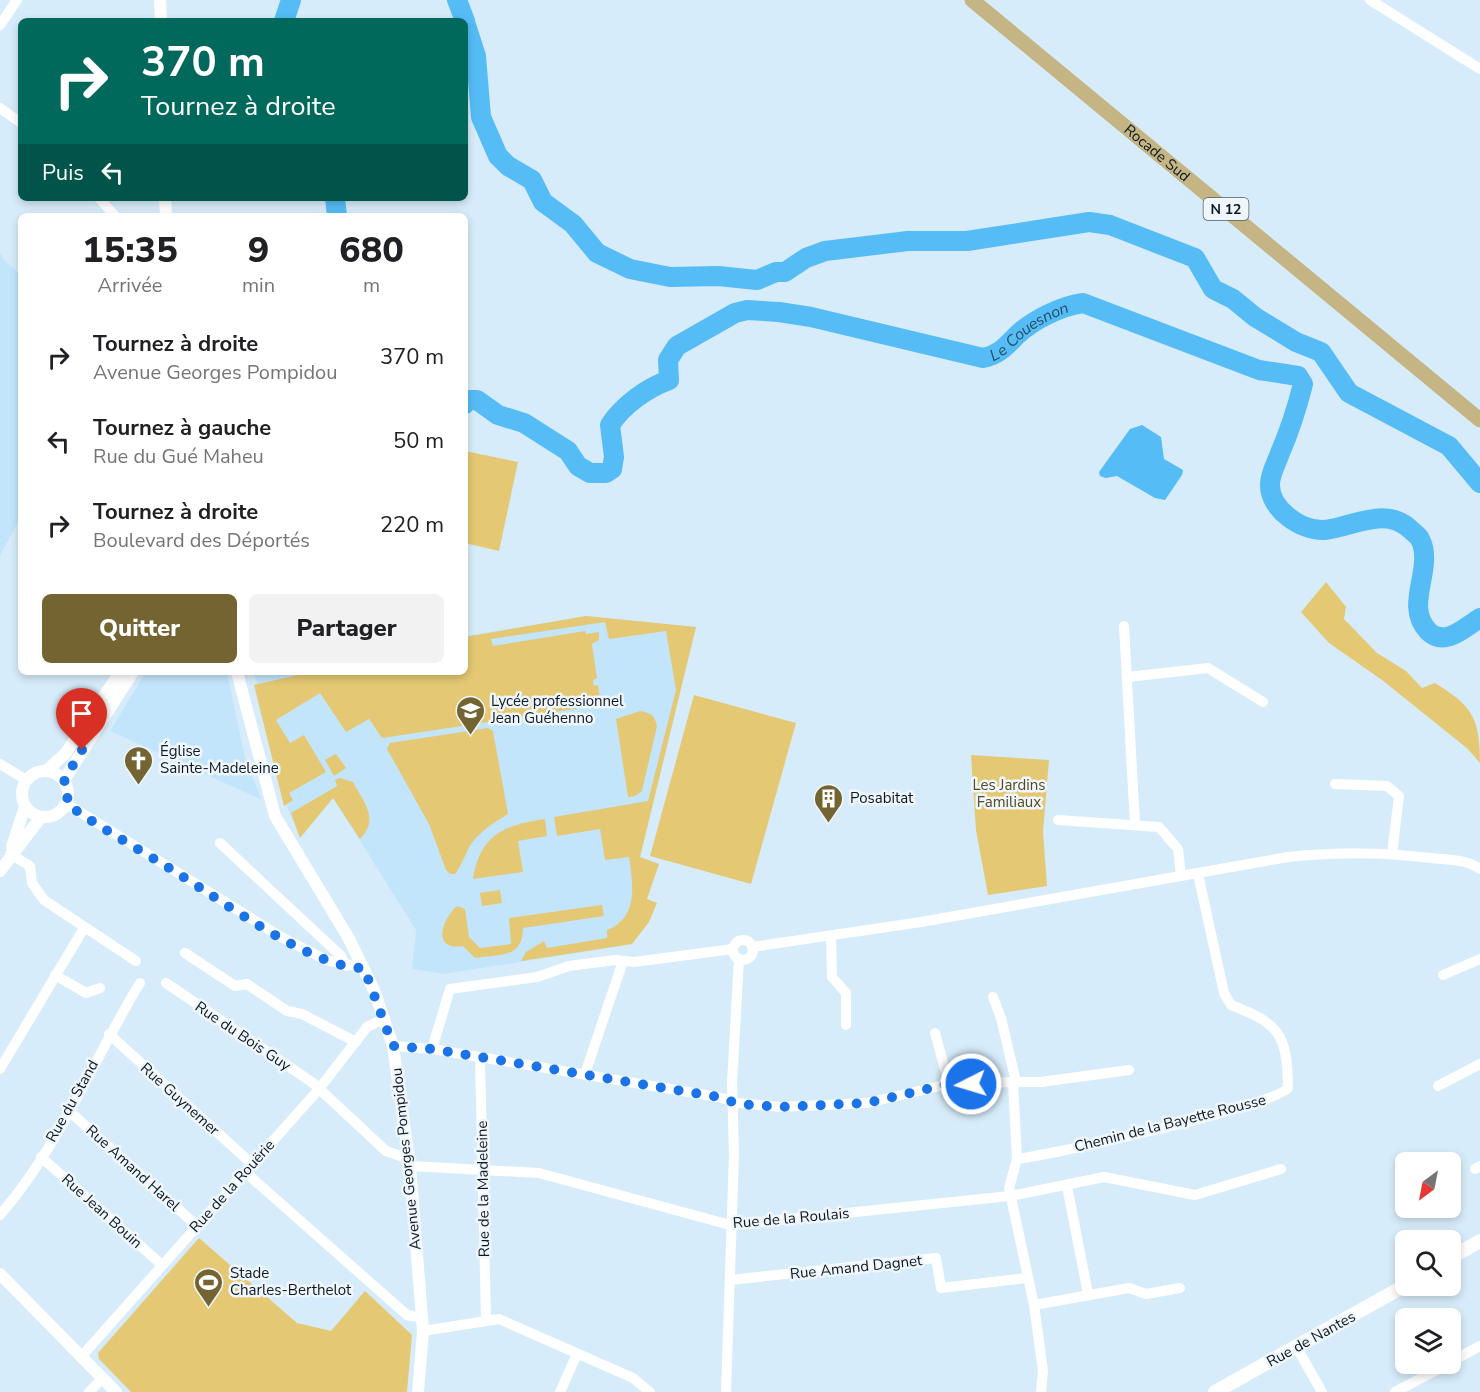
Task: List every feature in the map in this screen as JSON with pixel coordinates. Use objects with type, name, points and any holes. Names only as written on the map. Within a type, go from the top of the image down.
[{"type":"main road","name":"Rocade Sud","points":[[972,0],[1480,420]]},
{"type":"main road","points":[[1461,1252],[1480,1241]]},
{"type":"main road","name":"Rue de Nantes","points":[[1215,1392],[1298,1348],[1395,1291]]},
{"type":"street","points":[[0,25],[17,0]]},
{"type":"street","points":[[160,0],[160,18]]},
{"type":"street","points":[[1370,0],[1480,69]]},
{"type":"street","points":[[0,108],[18,121]]},
{"type":"street","points":[[102,201],[112,213]]},
{"type":"street","points":[[1124,626],[1135,825]]},
{"type":"street","points":[[1128,677],[1208,668],[1263,702]]},
{"type":"street","points":[[47,770],[65,754],[118,675]]},
{"type":"street","points":[[64,780],[131,675]]},
{"type":"street","name":"Avenue Georges Pompidou","points":[[238,675],[275,816],[348,937],[364,968],[385,1018],[393,1046],[410,1163],[423,1331],[418,1392]]},
{"type":"street","points":[[0,764],[26,780]]},
{"type":"street","points":[[47,770],[60,775],[64,780],[68,788],[67,804],[56,815],[41,817],[32,813],[25,806],[22,797],[26,780],[35,772],[47,770]]},
{"type":"street","points":[[1335,784],[1387,786],[1399,796],[1392,854]]},
{"type":"street","points":[[67,804],[315,956],[346,966],[364,968]]},
{"type":"street","points":[[10,854],[25,806]]},
{"type":"street","points":[[0,871],[10,854],[41,817]]},
{"type":"street","points":[[1058,820],[1159,827],[1178,849],[1181,876]]},
{"type":"street","points":[[220,843],[340,955],[346,966]]},
{"type":"street","points":[[752,947],[831,936],[1288,857],[1345,852],[1392,854],[1460,861],[1480,869]]},
{"type":"street","points":[[10,854],[30,866],[32,883],[44,900],[136,961]]},
{"type":"street","name":"Chemin de la Bayette Rousse","points":[[1017,1159],[1148,1131],[1261,1102],[1284,1093],[1288,1088],[1280,1034],[1262,1018],[1231,1005],[1224,993],[1198,874]]},
{"type":"street","points":[[0,1069],[84,928]]},
{"type":"street","points":[[831,936],[832,977],[846,993],[846,1025]]},
{"type":"street","points":[[432,1049],[450,989],[537,977],[569,966],[733,949],[740,941],[748,942],[752,947]]},
{"type":"street","points":[[739,960],[748,959],[752,947]]},
{"type":"street","points":[[726,1392],[734,1154],[732,1101],[739,960],[733,949]]},
{"type":"street","points":[[185,953],[235,986],[247,984],[287,1011],[302,1014],[356,1042]]},
{"type":"street","points":[[1443,975],[1480,959]]},
{"type":"street","points":[[585,1074],[623,962]]},
{"type":"street","points":[[55,975],[86,993],[100,988]]},
{"type":"street","name":"Rue du Stand","points":[[0,1215],[17,1196],[41,1157],[140,983]]},
{"type":"street","name":"Rue du Bois Guy","points":[[166,983],[319,1089],[386,1151],[410,1163]]},
{"type":"street","points":[[993,997],[1001,1018],[1015,1082],[1017,1159],[1010,1196],[1034,1305],[1043,1371],[1041,1392]]},
{"type":"street","name":"Rue de la Rouërie","points":[[81,1357],[319,1089],[367,1027],[385,1018]]},
{"type":"street","points":[[935,1033],[949,1084]]},
{"type":"street","name":"Rue Guynemer","points":[[109,1034],[407,1315],[422,1318]]},
{"type":"street","points":[[393,1046],[432,1049],[732,1101],[780,1107],[867,1103],[949,1084],[1015,1082],[1130,1070]]},
{"type":"street","name":"Rue de la Madeleine","points":[[480,1058],[486,1320]]},
{"type":"street","points":[[1438,1086],[1480,1064]]},
{"type":"street","name":"Rue Amand Harel","points":[[68,1110],[197,1226]]},
{"type":"street","name":"Rue Jean Bouin","points":[[41,1157],[162,1265]]},
{"type":"street","name":"Rue de la Roulais","points":[[410,1163],[539,1173],[730,1225],[1010,1196],[1104,1177],[1195,1195],[1281,1169]]},
{"type":"street","points":[[1067,1186],[1088,1294]]},
{"type":"street","name":"Rue Amand Dagnet","points":[[730,1280],[936,1258],[941,1288],[1027,1278]]},
{"type":"street","points":[[0,1274],[116,1392]]},
{"type":"street","points":[[1034,1305],[1129,1288],[1146,1294],[1180,1288]]},
{"type":"street","points":[[423,1331],[499,1319],[633,1378],[650,1392]]},
{"type":"street","points":[[1461,1356],[1480,1346]]},
{"type":"street","points":[[1298,1348],[1322,1392]]},
{"type":"street","points":[[560,1392],[577,1354]]},
{"type":"street","points":[[1395,1392],[1429,1374]]},
{"type":"street","points":[[89,1392],[102,1379]]},
{"type":"shaded area","points":[[0,253],[4,260],[18,272],[18,522],[0,556]]},
{"type":"shaded area","name":"Lycée professionnel Jean Guéhenno","points":[[586,616],[696,627],[640,857],[659,864],[621,946],[444,974],[412,969],[416,930],[333,798],[300,838],[288,809],[255,675],[468,675],[468,636]]},
{"type":"shaded area","points":[[144,675],[228,675],[245,758],[262,800],[110,731]]},
{"type":"green space","points":[[468,452],[518,462],[499,551],[468,544]]},
{"type":"green space","points":[[1326,582],[1346,607],[1344,619],[1377,653],[1406,671],[1422,688],[1435,683],[1466,707],[1476,724],[1480,763],[1468,749],[1382,680],[1329,643],[1301,612]]},
{"type":"green space","points":[[586,616],[696,627],[640,857],[659,864],[647,899],[657,903],[649,922],[632,944],[521,961],[526,952],[544,941],[547,948],[607,938],[607,930],[624,917],[629,908],[632,899],[632,878],[629,857],[605,860],[600,829],[557,836],[554,817],[648,801],[676,690],[666,631],[609,639],[605,622],[491,639],[493,646],[585,631],[586,634],[599,632],[599,640],[592,644],[597,678],[593,680],[594,686],[598,685],[601,705],[382,738],[369,719],[346,732],[320,693],[276,720],[290,743],[304,735],[326,772],[289,793],[293,800],[284,806],[254,685],[298,675],[468,675],[468,636]]},
{"type":"green space","points":[[694,695],[796,723],[751,884],[650,856]]},
{"type":"green space","points":[[640,711],[652,716],[657,726],[642,791],[635,796],[628,797],[616,719]]},
{"type":"green space","points":[[488,728],[493,731],[508,814],[479,835],[471,844],[455,874],[450,874],[446,870],[429,824],[387,749],[390,743]]},
{"type":"green space","points":[[336,754],[346,768],[334,776],[325,760]]},
{"type":"green space","name":"Les Jardins Familiaux","points":[[971,755],[1049,760],[1043,832],[1047,886],[988,895],[976,830]]},
{"type":"green space","points":[[340,778],[353,782],[365,804],[369,818],[366,832],[360,839],[333,798],[300,838],[291,813],[337,786],[335,780]]},
{"type":"green space","points":[[545,819],[547,836],[518,841],[523,872],[473,879],[481,852],[496,835],[517,825]]},
{"type":"green space","points":[[500,890],[502,903],[482,906],[480,893]]},
{"type":"green space","points":[[602,905],[604,916],[523,928],[519,945],[514,950],[501,955],[475,958],[463,946],[446,944],[443,939],[442,933],[447,918],[457,906],[465,909],[469,937],[480,948],[511,944],[509,918]]},
{"type":"green space","name":"Stade Charles-Berthelot","points":[[199,1238],[297,1323],[331,1331],[365,1291],[412,1335],[407,1392],[131,1392],[99,1359],[98,1353]]},
{"type":"water","points":[[1142,425],[1161,437],[1164,459],[1183,470],[1165,500],[1155,498],[1117,476],[1106,478],[1100,476],[1099,472],[1130,429]]},
{"type":"waterway","name":"Le Couesnon","points":[[285,18],[291,0]]},
{"type":"waterway","name":"Le Couesnon","points":[[457,0],[464,18]]},
{"type":"waterway","name":"Le Couesnon","points":[[468,31],[476,56],[481,117],[498,156],[508,166],[532,180],[543,202],[573,224],[597,253],[630,269],[670,277],[718,276],[757,280],[776,272],[785,272],[806,258],[825,251],[908,241],[967,241],[1089,222],[1110,225],[1195,258],[1213,289],[1233,299],[1255,317],[1296,342],[1321,352],[1349,393],[1449,446],[1480,483]]},
{"type":"waterway","name":"Le Couesnon","points":[[335,201],[337,213]]},
{"type":"waterway","name":"Le Couesnon","points":[[468,400],[477,400],[498,415],[524,423],[568,451],[578,466],[590,473],[606,473],[612,469],[614,457],[610,425],[615,418],[636,398],[669,380],[668,360],[677,346],[735,313],[747,310],[811,317],[983,358],[998,352],[1039,319],[1057,310],[1083,303],[1259,370],[1298,376],[1303,384],[1301,393],[1270,480],[1271,493],[1281,510],[1288,517],[1306,527],[1324,530],[1380,518],[1401,523],[1420,539],[1424,550],[1418,610],[1421,621],[1428,631],[1434,636],[1448,637],[1480,618]]},
{"type":"place","name":"Lycée professionnel Jean Guéhenno","points":[[470,736]]},
{"type":"place","name":"Église Sainte-Madeleine","points":[[139,786]]},
{"type":"place","name":"Posabitat","points":[[829,824]]},
{"type":"place","name":"Stade Charles-Berthelot","points":[[209,1308]]},
{"type":"route","points":[[82,750],[64,780],[69,796],[67,804],[315,956],[355,969],[364,968],[385,1018],[393,1046],[432,1049],[585,1074],[718,1097],[739,1104],[780,1107],[867,1103],[949,1084],[971,1084]]}]
